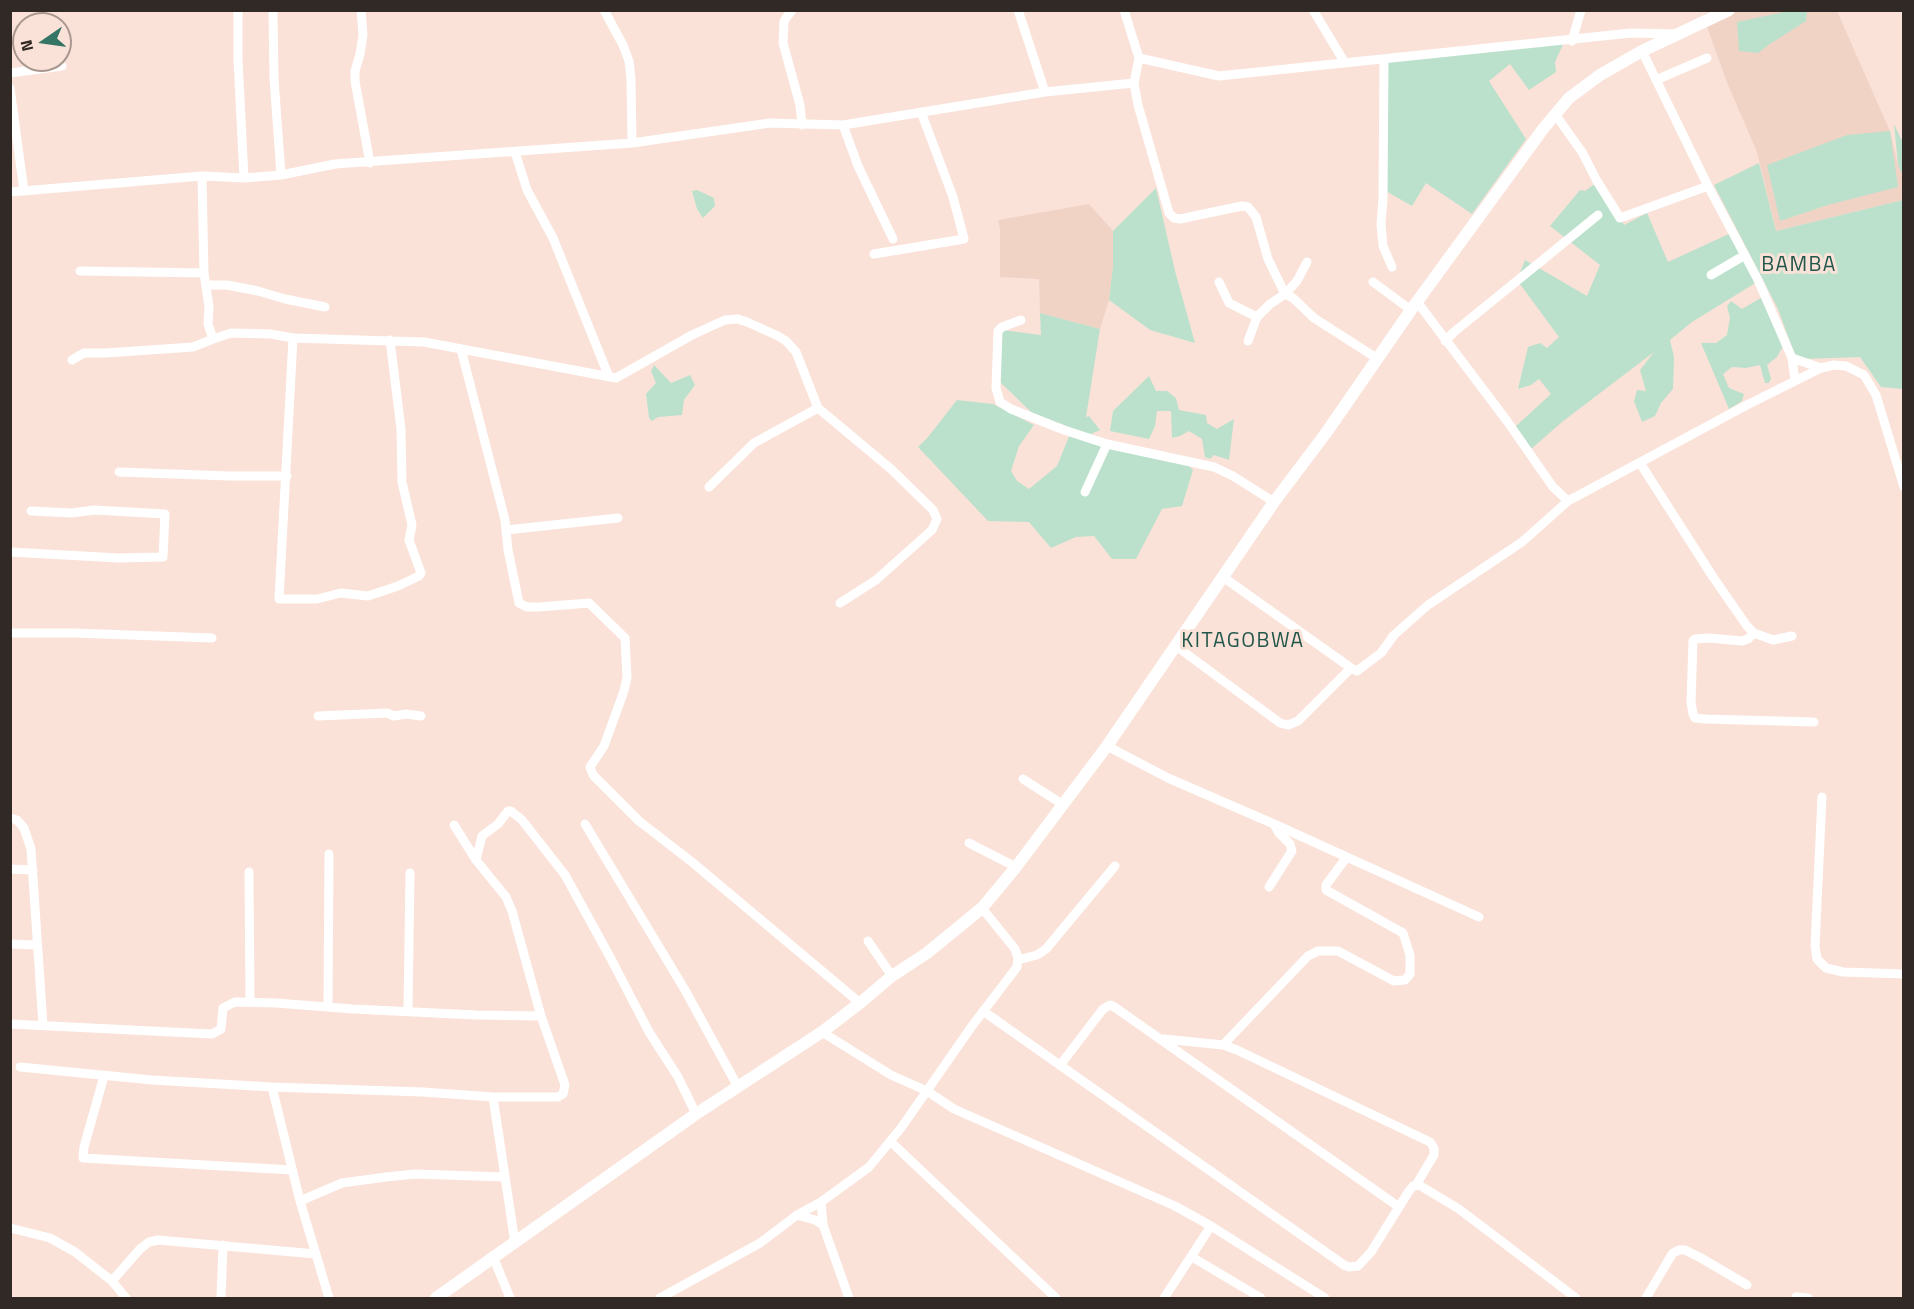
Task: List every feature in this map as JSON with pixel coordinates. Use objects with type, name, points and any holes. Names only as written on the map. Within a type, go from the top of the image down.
[{"type":"street","points":[[238,10],[244,178]]},
{"type":"street","points":[[273,10],[274,78],[281,175]]},
{"type":"street","points":[[361,10],[363,35],[355,81],[370,163]]},
{"type":"street","points":[[604,10],[629,61],[632,143]]},
{"type":"street","points":[[792,10],[784,21],[783,43],[800,105],[802,125]]},
{"type":"street","points":[[1018,10],[1046,92]]},
{"type":"street","points":[[1124,10],[1139,58],[1134,83],[1138,105],[1169,213],[1174,218],[1180,219],[1242,206],[1248,207],[1256,217],[1268,259],[1285,294],[1293,298],[1314,318],[1378,359]]},
{"type":"street","points":[[1313,10],[1345,63]]},
{"type":"street","points":[[1572,40],[1581,10]]},
{"type":"street","points":[[436,1299],[696,1114],[822,1032],[892,976],[927,953],[982,908],[1016,867],[1107,746],[1274,502],[1555,114],[1584,86],[1641,51],[1729,10]]},
{"type":"street","points":[[1139,58],[1219,76],[1642,32],[1680,34]]},
{"type":"street","points":[[1641,51],[1765,295],[1792,358],[1795,381]]},
{"type":"street","points":[[1656,81],[1707,58]]},
{"type":"street","points":[[1384,59],[1381,224],[1383,246],[1392,267]]},
{"type":"street","points":[[10,192],[202,176],[244,178],[281,175],[335,164],[632,143],[770,123],[843,125],[1046,92],[1134,83]]},
{"type":"street","points":[[10,88],[24,191]]},
{"type":"street","points":[[874,254],[964,239],[953,196],[921,112]]},
{"type":"street","points":[[1555,114],[1582,152],[1620,218],[1708,186]]},
{"type":"street","points":[[843,125],[858,166],[893,239]]},
{"type":"street","points":[[514,152],[527,190],[553,238],[609,377]]},
{"type":"street","points":[[202,176],[204,273],[208,324],[213,339]]},
{"type":"street","points":[[1445,341],[1598,214]]},
{"type":"street","points":[[1711,275],[1745,255]]},
{"type":"street","points":[[1248,341],[1257,317],[1297,281],[1307,262]]},
{"type":"street","points":[[80,271],[204,273]]},
{"type":"street","points":[[1219,282],[1229,303],[1257,317]]},
{"type":"street","points":[[1373,282],[1414,307],[1445,341],[1507,421],[1552,487],[1568,501]]},
{"type":"street","points":[[206,285],[227,285],[326,307]]},
{"type":"street","points":[[72,360],[84,352],[106,353],[193,347],[231,333],[271,334],[293,338],[424,342],[609,377],[620,377],[661,351],[711,326],[725,320],[738,319],[778,336],[793,348],[818,408],[891,469],[933,510],[937,519],[932,530],[882,575],[840,603]]},
{"type":"street","points":[[1021,320],[1002,327],[998,331],[996,388],[1000,402],[1011,409],[1064,430],[1107,444],[1214,467],[1274,502]]},
{"type":"street","points":[[293,338],[279,600],[317,599],[340,593],[368,596],[389,590],[421,573],[409,540],[412,525],[402,482],[401,429],[390,340]]},
{"type":"street","points":[[461,349],[492,463],[519,603],[528,607],[589,603],[625,638],[627,677],[624,691],[604,746],[590,767],[593,775],[639,821],[692,862],[860,1003]]},
{"type":"street","points":[[1792,358],[1821,368]]},
{"type":"street","points":[[1223,577],[1357,670],[1380,653],[1403,626],[1428,605],[1522,542],[1568,501],[1795,381],[1821,368],[1834,365],[1846,366],[1864,375],[1871,384],[1904,487]]},
{"type":"street","points":[[709,487],[754,443],[818,408]]},
{"type":"street","points":[[1085,492],[1107,444]]},
{"type":"street","points":[[1640,463],[1713,577],[1754,633],[1773,640],[1792,636]]},
{"type":"street","points":[[120,472],[287,476]]},
{"type":"street","points":[[10,552],[119,558],[163,556],[165,514],[94,510],[72,513],[31,511]]},
{"type":"street","points":[[506,530],[618,518]]},
{"type":"street","points":[[10,633],[212,638]]},
{"type":"street","points":[[1754,633],[1742,641],[1709,638],[1693,641],[1691,702],[1695,718],[1814,722]]},
{"type":"street","points":[[1176,646],[1284,725],[1298,721],[1351,668]]},
{"type":"street","points":[[318,716],[387,713],[394,716],[406,714],[421,716]]},
{"type":"street","points":[[1107,746],[1168,778],[1479,917]]},
{"type":"street","points":[[1023,779],[1062,804]]},
{"type":"street","points":[[1822,797],[1815,946],[1817,959],[1826,968],[1843,972],[1904,974]]},
{"type":"street","points":[[476,860],[482,836],[498,824],[508,812],[511,811],[522,820],[565,875],[649,1032],[678,1077],[696,1114]]},
{"type":"street","points":[[10,818],[17,820],[29,838],[43,1025]]},
{"type":"street","points":[[585,824],[685,990],[738,1087]]},
{"type":"street","points":[[1269,887],[1292,851],[1290,844],[1274,824]]},
{"type":"street","points":[[20,1067],[104,1076],[272,1087],[423,1092],[493,1097],[551,1098],[563,1094],[565,1084],[541,1016],[512,911],[506,897],[476,860],[454,825]]},
{"type":"street","points":[[969,843],[1016,867]]},
{"type":"street","points":[[328,854],[328,1007]]},
{"type":"street","points":[[1223,1045],[1308,956],[1318,951],[1338,951],[1394,981],[1405,980],[1410,974],[1410,955],[1402,933],[1326,890],[1326,885],[1346,858]]},
{"type":"street","points":[[1018,960],[1036,955],[1046,948],[1115,866]]},
{"type":"street","points":[[10,869],[33,870]]},
{"type":"street","points":[[249,872],[250,1002]]},
{"type":"street","points":[[408,1010],[410,873]]},
{"type":"street","points":[[660,1299],[760,1243],[797,1215],[821,1202],[869,1167],[1017,967],[1018,960],[1011,944],[982,908]]},
{"type":"street","points":[[868,941],[892,976]]},
{"type":"street","points":[[10,944],[36,945]]},
{"type":"street","points":[[10,1024],[212,1034],[221,1029],[223,1008],[235,1002],[476,1015],[541,1016]]},
{"type":"street","points":[[1061,1065],[1103,1009],[1110,1005],[1119,1009],[1399,1207]]},
{"type":"street","points":[[983,1011],[1344,1265],[1358,1266],[1365,1259],[1409,1191],[1416,1185],[1434,1155],[1434,1148],[1430,1142],[1248,1054],[1223,1045],[1161,1039]]},
{"type":"street","points":[[822,1032],[891,1075],[927,1091],[954,1109],[1175,1206],[1211,1226],[1325,1299]]},
{"type":"street","points":[[104,1076],[83,1158],[291,1170]]},
{"type":"street","points":[[272,1087],[291,1170],[329,1299]]},
{"type":"street","points":[[493,1097],[515,1243]]},
{"type":"street","points":[[890,1141],[1056,1299]]},
{"type":"street","points":[[300,1201],[342,1183],[386,1177],[415,1174],[505,1177]]},
{"type":"street","points":[[1416,1185],[1422,1186],[1459,1209],[1576,1299]]},
{"type":"street","points":[[821,1202],[823,1225],[849,1299]]},
{"type":"street","points":[[797,1215],[823,1225]]},
{"type":"street","points":[[1164,1299],[1211,1226]]},
{"type":"street","points":[[10,1228],[50,1238],[75,1252],[112,1281],[126,1299]]},
{"type":"street","points":[[112,1281],[148,1242],[172,1241],[316,1254]]},
{"type":"street","points":[[221,1299],[224,1245]]},
{"type":"street","points":[[1646,1299],[1673,1253],[1679,1250],[1685,1250],[1701,1257],[1747,1285]]},
{"type":"street","points":[[1192,1257],[1262,1299]]},
{"type":"street","points":[[494,1259],[510,1299]]},
{"type":"street","points":[[1796,1297],[1808,1299]]},
{"type":"shaded area","points":[[1738,11],[1837,11],[1890,131],[1898,165],[1903,175],[1903,200],[1776,231],[1757,152],[1728,85],[1706,24]]},
{"type":"shaded area","points":[[1089,204],[1113,231],[1113,266],[1109,300],[1100,329],[1040,313],[1039,279],[1000,277],[998,220]]},
{"type":"green space","points":[[1789,11],[1807,11],[1806,21],[1758,53],[1739,51],[1737,22]]},
{"type":"green space","points":[[1566,38],[1555,62],[1556,72],[1529,90],[1510,64],[1489,81],[1526,139],[1472,214],[1426,183],[1412,206],[1384,190],[1386,57]]},
{"type":"green space","points":[[1894,124],[1903,139],[1903,175],[1898,165]]},
{"type":"green space","points":[[1890,131],[1898,187],[1828,205],[1780,221],[1767,165],[1847,135]]},
{"type":"green space","points":[[1759,163],[1776,231],[1903,200],[1903,389],[1881,387],[1860,357],[1803,359],[1794,353],[1778,309],[1714,185]]},
{"type":"green space","points":[[1596,183],[1614,205],[1624,225],[1647,213],[1668,262],[1731,233],[1757,282],[1692,322],[1670,340],[1674,357],[1673,389],[1661,403],[1655,416],[1642,422],[1634,401],[1637,390],[1646,391],[1640,370],[1654,352],[1562,422],[1530,450],[1515,427],[1551,394],[1539,379],[1531,385],[1518,389],[1528,347],[1540,343],[1547,348],[1559,337],[1517,280],[1525,260],[1587,296],[1600,265],[1550,226],[1580,190],[1585,191]]},
{"type":"green space","points":[[1156,188],[1175,271],[1195,343],[1150,330],[1109,300],[1113,266],[1113,231]]},
{"type":"green space","points":[[697,190],[714,198],[715,206],[703,218],[697,209],[692,191]]},
{"type":"green space","points":[[1764,296],[1783,346],[1777,357],[1767,365],[1771,378],[1769,383],[1765,383],[1760,365],[1746,368],[1732,367],[1723,374],[1729,388],[1744,394],[1742,401],[1729,409],[1701,343],[1716,343],[1727,335],[1730,318],[1727,306],[1731,301],[1742,309]]},
{"type":"green space","points":[[1040,313],[1100,329],[1086,417],[1089,416],[1100,430],[1089,435],[1032,413],[999,381],[1002,330],[1041,335]]},
{"type":"green space","points":[[654,365],[671,383],[690,375],[695,385],[684,400],[682,415],[658,417],[652,421],[649,418],[646,394],[656,383],[651,371]]},
{"type":"green space","points":[[1149,376],[1156,391],[1167,391],[1176,398],[1179,410],[1206,415],[1207,423],[1217,429],[1234,419],[1229,460],[1214,455],[1210,459],[1205,457],[1202,439],[1189,431],[1172,438],[1171,411],[1157,411],[1155,426],[1149,439],[1110,431],[1113,411]]},
{"type":"green space","points":[[957,400],[993,404],[1034,425],[1019,446],[1011,471],[1017,481],[1029,489],[1057,466],[1070,434],[1186,463],[1193,470],[1182,506],[1162,509],[1136,559],[1112,559],[1094,536],[1076,537],[1051,548],[1029,522],[988,521],[918,447]]},
{"type":"district","name":"BAMBA","points":[[1799,266]]},
{"type":"district","name":"KITAGOBWA","points":[[1243,642]]}]
